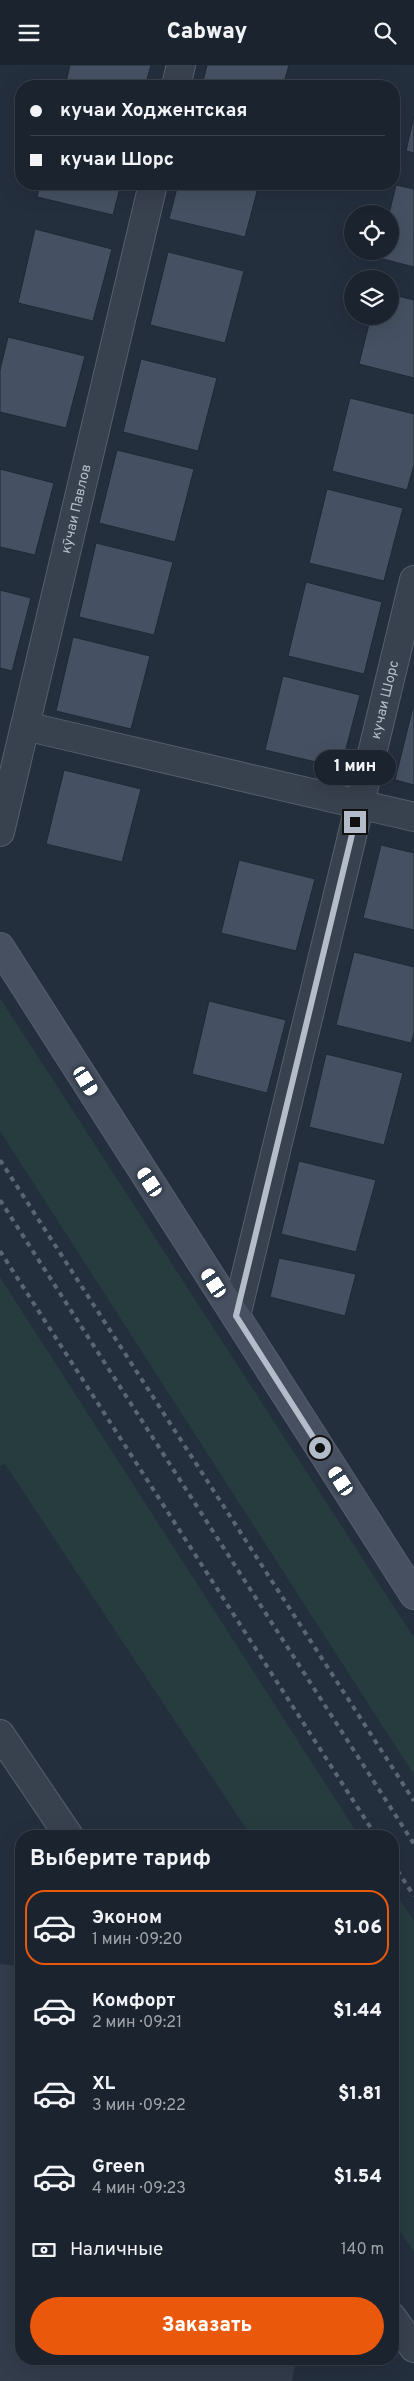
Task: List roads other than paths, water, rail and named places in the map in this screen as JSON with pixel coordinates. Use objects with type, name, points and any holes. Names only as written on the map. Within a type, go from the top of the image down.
[{"type":"main road","points":[[0,947],[414,1595]]},
{"type":"street","points":[[177,80],[180,65]]},
{"type":"street","name":"кӯчаи Павлов","points":[[0,832],[152,190]]},
{"type":"street","name":"кучаи Шорс","points":[[236,1316],[414,580]]},
{"type":"street","points":[[25,726],[414,817]]},
{"type":"street","points":[[0,1734],[65,1830]]},
{"type":"street","points":[[399,2327],[414,2349]]},
{"type":"railway","points":[[0,1160],[414,1801]]},
{"type":"railway","points":[[0,1200],[414,1844]]},
{"type":"railway","points":[[0,1251],[372,1830]]},
{"type":"railway","points":[[399,1873],[414,1896]]}]
